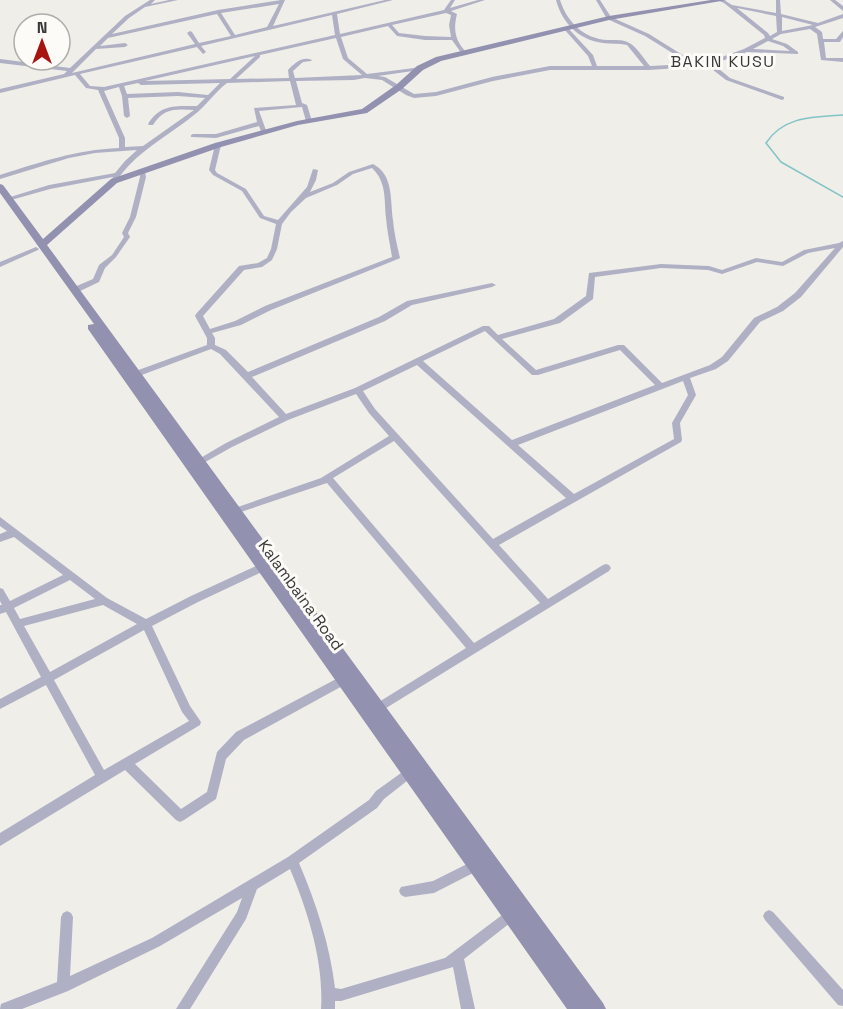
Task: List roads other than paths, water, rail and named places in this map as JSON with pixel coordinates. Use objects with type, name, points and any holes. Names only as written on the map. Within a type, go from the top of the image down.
[{"type":"main road","points":[[597,1009],[75,290],[39,247],[115,178],[218,145],[309,121],[364,111],[399,87],[420,68],[439,59],[609,18],[723,2]]},
{"type":"main road","name":"Kalambaina Road","points":[[0,187],[4,199],[261,568],[577,1009]]},
{"type":"street","points":[[74,72],[93,48],[127,17],[153,0]]},
{"type":"street","points":[[147,6],[176,0]]},
{"type":"street","points":[[0,92],[63,78],[74,72],[335,15],[391,0]]},
{"type":"street","points":[[446,11],[453,0]]},
{"type":"street","points":[[0,61],[74,72],[88,87],[100,89],[446,11],[483,0]]},
{"type":"street","points":[[558,0],[570,29],[591,56],[595,67]]},
{"type":"street","points":[[598,0],[609,18],[647,35],[695,65]]},
{"type":"street","points":[[778,0],[780,33]]},
{"type":"street","points":[[832,0],[843,9]]},
{"type":"street","points":[[106,37],[218,12],[282,1]]},
{"type":"street","points":[[269,29],[282,1]]},
{"type":"street","points":[[343,2],[344,12]]},
{"type":"street","points":[[723,2],[820,24]]},
{"type":"street","points":[[723,2],[766,34],[768,39],[785,45],[796,53],[746,50]]},
{"type":"street","points":[[446,11],[454,14],[450,28],[455,45],[464,53]]},
{"type":"street","points":[[218,12],[234,37]]},
{"type":"street","points":[[335,15],[338,36],[346,59],[367,77]]},
{"type":"street","points":[[130,82],[176,84],[367,77],[383,78],[408,94],[424,95],[550,68],[649,68],[710,64],[780,33],[811,27],[841,17]]},
{"type":"street","points":[[801,20],[820,33],[823,59],[843,60]]},
{"type":"street","points":[[389,24],[397,34],[425,39],[454,39]]},
{"type":"street","points":[[570,29],[595,40],[628,44],[649,68]]},
{"type":"street","points":[[190,33],[202,52]]},
{"type":"street","points":[[822,40],[838,41],[843,33]]},
{"type":"street","points":[[160,43],[167,51]]},
{"type":"street","points":[[93,48],[125,45]]},
{"type":"street","points":[[4,199],[49,187],[115,178],[128,162],[198,108],[207,96],[260,54]]},
{"type":"street","points":[[300,105],[290,71],[301,62],[309,60]]},
{"type":"street","points":[[710,64],[728,79],[782,98]]},
{"type":"street","points":[[367,77],[420,68]]},
{"type":"street","points":[[172,94],[176,84]]},
{"type":"street","points":[[121,85],[125,96],[127,116]]},
{"type":"street","points":[[100,89],[122,138],[122,150]]},
{"type":"street","points":[[125,96],[172,94],[207,96]]},
{"type":"street","points":[[264,133],[256,110],[304,105],[309,121]]},
{"type":"street","points":[[151,124],[155,115],[167,108],[198,108]]},
{"type":"street","points":[[193,136],[216,136],[261,123]]},
{"type":"street","points":[[218,145],[212,170],[215,174],[244,190],[262,217],[280,223]]},
{"type":"street","points":[[0,177],[68,156],[147,147]]},
{"type":"street","points":[[208,332],[238,323],[268,308],[396,258],[389,220],[389,193],[382,172],[373,166],[361,169],[305,196],[280,223],[276,244],[268,259],[262,264],[242,268],[199,316],[208,332],[211,346]]},
{"type":"street","points":[[305,196],[315,170]]},
{"type":"street","points":[[75,290],[96,280],[102,267],[122,245],[143,177],[140,171]]},
{"type":"street","points":[[496,338],[557,321],[590,297],[592,274],[661,266],[709,268],[722,272],[756,260],[783,264],[807,251],[842,246]]},
{"type":"street","points":[[511,444],[712,367],[725,359],[757,320],[780,309],[798,295],[842,246]]},
{"type":"street","points":[[0,265],[39,247]]},
{"type":"street","points":[[247,376],[382,319],[411,303],[492,285]]},
{"type":"street","points":[[200,462],[285,418],[358,390],[486,328],[535,373],[621,347],[661,386]]},
{"type":"street","points":[[136,374],[211,346],[223,352],[285,418]]},
{"type":"street","points":[[418,361],[573,499]]},
{"type":"street","points":[[492,544],[678,440],[676,423],[692,395],[685,376]]},
{"type":"street","points":[[358,390],[394,436],[547,604]]},
{"type":"street","points":[[235,511],[325,479],[394,436]]},
{"type":"street","points":[[325,479],[329,478],[472,648]]},
{"type":"street","points":[[0,521],[104,601],[146,624],[186,709],[196,722],[0,840]]},
{"type":"street","points":[[0,538],[13,533]]},
{"type":"street","points":[[0,704],[220,585],[261,568]]},
{"type":"street","points":[[378,708],[472,648],[606,568]]},
{"type":"street","points":[[3,608],[70,576]]},
{"type":"street","points":[[0,592],[3,608],[19,623],[102,777]]},
{"type":"street","points":[[19,623],[104,601]]},
{"type":"street","points":[[127,764],[180,816],[212,795],[221,756],[240,736],[342,681]]},
{"type":"street","points":[[8,1008],[63,986],[156,942],[252,886],[373,804],[380,795],[408,773]]},
{"type":"street","points":[[292,861],[311,913],[331,994],[328,1009]]},
{"type":"street","points":[[405,891],[434,887],[475,866]]},
{"type":"street","points":[[183,1009],[242,915],[252,886]]},
{"type":"street","points":[[331,994],[341,995],[457,958],[510,916]]},
{"type":"street","points":[[769,916],[843,1000]]},
{"type":"street","points":[[63,986],[67,917]]},
{"type":"street","points":[[457,958],[468,1009]]},
{"type":"waterway","points":[[843,115],[810,118],[790,123],[773,134],[766,143],[781,162],[843,197]]},
{"type":"district","name":"BAKIN KUSU","points":[[723,61]]}]
